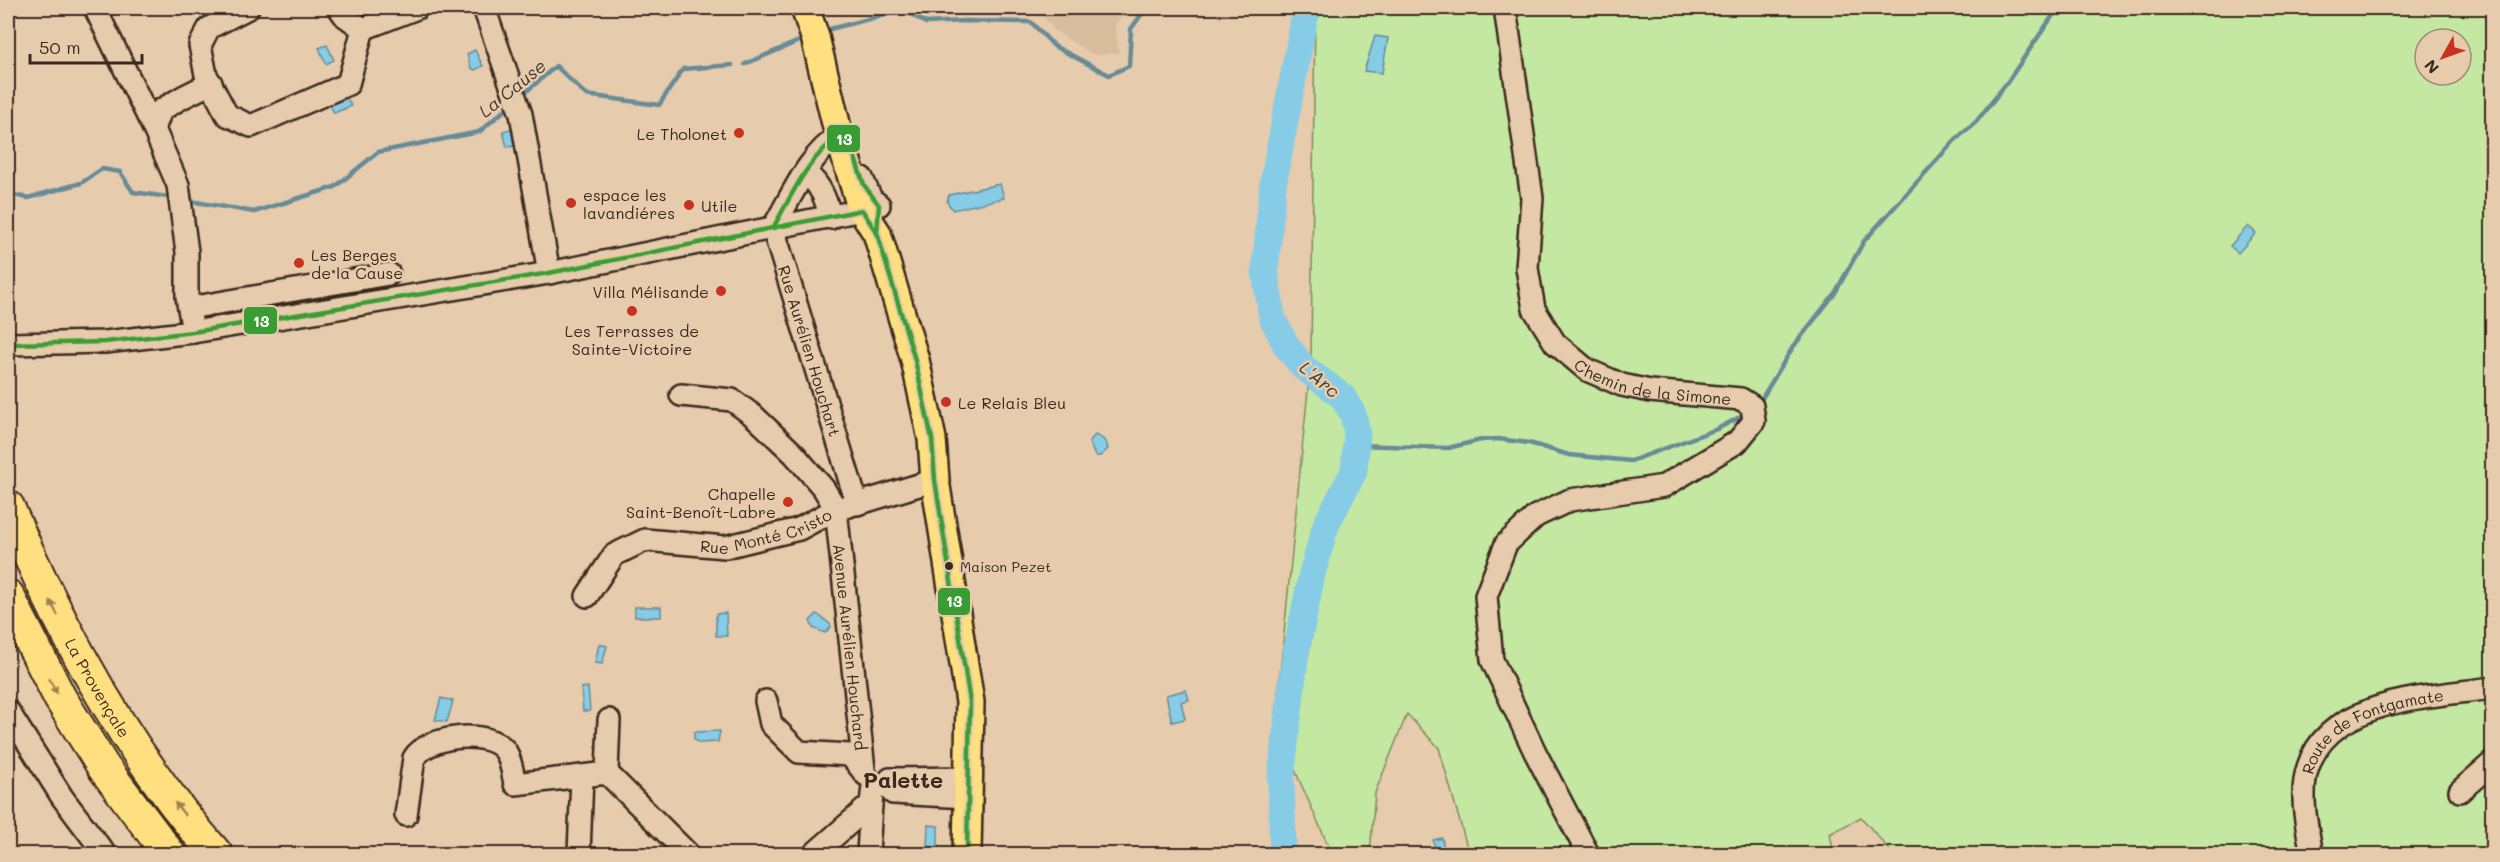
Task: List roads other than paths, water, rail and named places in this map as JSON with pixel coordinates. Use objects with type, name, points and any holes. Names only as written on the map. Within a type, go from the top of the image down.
[{"type":"highway","name":"La Provençale","points":[[8,507],[54,610],[91,676],[158,779],[216,855]]},
{"type":"highway","points":[[8,596],[60,698],[97,758],[169,855]]},
{"type":"main road","points":[[805,8],[853,117],[877,233],[915,360],[932,439],[935,480],[970,702],[967,855]]},
{"type":"main road","points":[[811,8],[839,136],[872,203]]},
{"type":"street","points":[[95,8],[154,129],[178,185],[187,252],[189,308],[193,332]]},
{"type":"street","points":[[248,8],[209,28],[200,45],[206,75],[227,115],[251,126],[348,84],[363,30]]},
{"type":"street","points":[[339,8],[345,16],[363,30]]},
{"type":"street","points":[[363,30],[417,8]]},
{"type":"street","points":[[484,8],[521,114],[549,273]]},
{"type":"street","name":"Chemin de la Simone","points":[[1505,8],[1532,198],[1527,268],[1534,309],[1555,343],[1587,370],[1622,385],[1650,391],[1741,399],[1752,406],[1754,421],[1737,442],[1664,486],[1570,500],[1536,516],[1506,544],[1486,596],[1492,660],[1535,752],[1588,855]]},
{"type":"street","points":[[154,129],[161,110],[211,83]]},
{"type":"street","points":[[773,228],[806,173],[827,144],[839,136]]},
{"type":"street","points":[[806,173],[825,195],[831,218]]},
{"type":"street","points":[[8,344],[105,342],[193,332],[549,273],[831,218],[872,203]]},
{"type":"street","name":"Rue Aurélien Houchart","points":[[773,228],[857,504]]},
{"type":"street","points":[[189,308],[389,274]]},
{"type":"street","points":[[349,282],[353,304]]},
{"type":"street","name":"Rue Monté Cristo","points":[[587,596],[614,555],[645,540],[725,547],[799,529],[836,509],[824,489],[794,454],[754,416],[732,400],[681,395]]},
{"type":"street","points":[[836,509],[935,480]]},
{"type":"street","name":"Avenue Aurélien Houchard","points":[[836,509],[873,786],[868,855]]},
{"type":"street","name":"Route de Fontgamate","points":[[2312,855],[2305,797],[2307,769],[2318,745],[2336,726],[2361,713],[2404,701],[2493,688]]},
{"type":"street","points":[[766,701],[771,724],[799,752],[850,755],[873,786]]},
{"type":"street","points":[[8,711],[62,797],[105,855]]},
{"type":"street","points":[[609,720],[607,773],[688,855]]},
{"type":"street","points":[[406,815],[414,758],[418,752],[431,743],[451,739],[489,738],[506,752],[515,784],[607,773]]},
{"type":"street","points":[[2460,790],[2493,763]]},
{"type":"street","points":[[579,855],[582,776]]},
{"type":"street","points":[[814,855],[873,786],[890,779],[968,788]]},
{"type":"water","points":[[1375,36],[1388,38],[1382,73],[1364,71]]},
{"type":"water","points":[[327,45],[334,60],[326,64],[319,48]]},
{"type":"water","points":[[475,50],[483,66],[475,70],[471,68],[467,54]]},
{"type":"water","points":[[347,98],[351,106],[334,113],[330,105]]},
{"type":"water","points":[[511,129],[515,146],[507,147],[503,131]]},
{"type":"water","points":[[1000,184],[1004,198],[953,210],[947,202],[949,195]]},
{"type":"water","points":[[2248,226],[2256,233],[2238,253],[2230,246]]},
{"type":"water","points":[[1095,435],[1104,440],[1108,449],[1100,456],[1095,456],[1089,442]]},
{"type":"water","points":[[635,607],[661,607],[661,617],[635,617]]},
{"type":"water","points":[[726,613],[727,636],[716,636],[716,614]]},
{"type":"water","points":[[817,614],[830,624],[831,627],[825,633],[813,628],[810,621]]},
{"type":"water","points":[[599,644],[607,646],[602,664],[595,663]]},
{"type":"water","points":[[588,687],[590,711],[583,711],[581,688]]},
{"type":"water","points":[[1186,690],[1189,700],[1181,702],[1185,719],[1172,722],[1166,695]]},
{"type":"water","points":[[441,698],[453,701],[447,722],[435,720]]},
{"type":"water","points":[[720,731],[718,742],[699,743],[694,739],[694,732]]},
{"type":"water","points":[[928,825],[938,826],[938,847],[927,847]]},
{"type":"water","points":[[1442,838],[1445,854],[1436,854],[1433,840]]},
{"type":"waterway","name":"La Cause","points":[[822,31],[904,10],[926,23],[1031,22],[1054,46],[1109,75],[1129,66],[1131,29],[1146,8]]},
{"type":"waterway","name":"L'Arc","points":[[1283,854],[1281,778],[1295,658],[1312,574],[1326,525],[1354,471],[1357,433],[1353,414],[1342,396],[1303,367],[1286,345],[1272,317],[1265,271],[1273,184],[1304,20],[1309,8]]},
{"type":"waterway","points":[[1759,403],[1793,347],[1835,293],[1864,241],[1955,140],[1976,122],[2006,84],[2058,8]]},
{"type":"waterway","name":"La Cause","points":[[745,64],[806,38]]},
{"type":"waterway","name":"La Cause","points":[[521,96],[556,66],[586,95],[659,105],[683,69],[732,65]]},
{"type":"waterway","name":"La Cause","points":[[190,201],[254,212],[335,187],[378,152],[479,132],[512,104]]},
{"type":"waterway","name":"La Cause","points":[[8,194],[28,198],[81,183],[102,169],[120,172],[133,192],[168,197]]},
{"type":"waterway","points":[[1356,445],[1448,448],[1481,440],[1498,439],[1529,443],[1569,455],[1631,461],[1717,429],[1740,417]]},
{"type":"place","name":"Le Tholonet","points":[[739,133]]},
{"type":"place","name":"espace les lavandiéres","points":[[571,203]]},
{"type":"place","name":"Utile","points":[[689,205]]},
{"type":"place","name":"Les Berges de la Cause","points":[[299,263]]},
{"type":"place","name":"Villa Mélisande","points":[[721,291]]},
{"type":"place","name":"Les Terrasses de Sainte-Victoire","points":[[632,311]]},
{"type":"place","name":"Le Relais Bleu","points":[[946,402]]},
{"type":"place","name":"Chapelle Saint-Benoît-Labre","points":[[788,502]]},
{"type":"place","name":"Maison Pezet","points":[[949,566]]},
{"type":"district","name":"Palette","points":[[903,779]]}]
